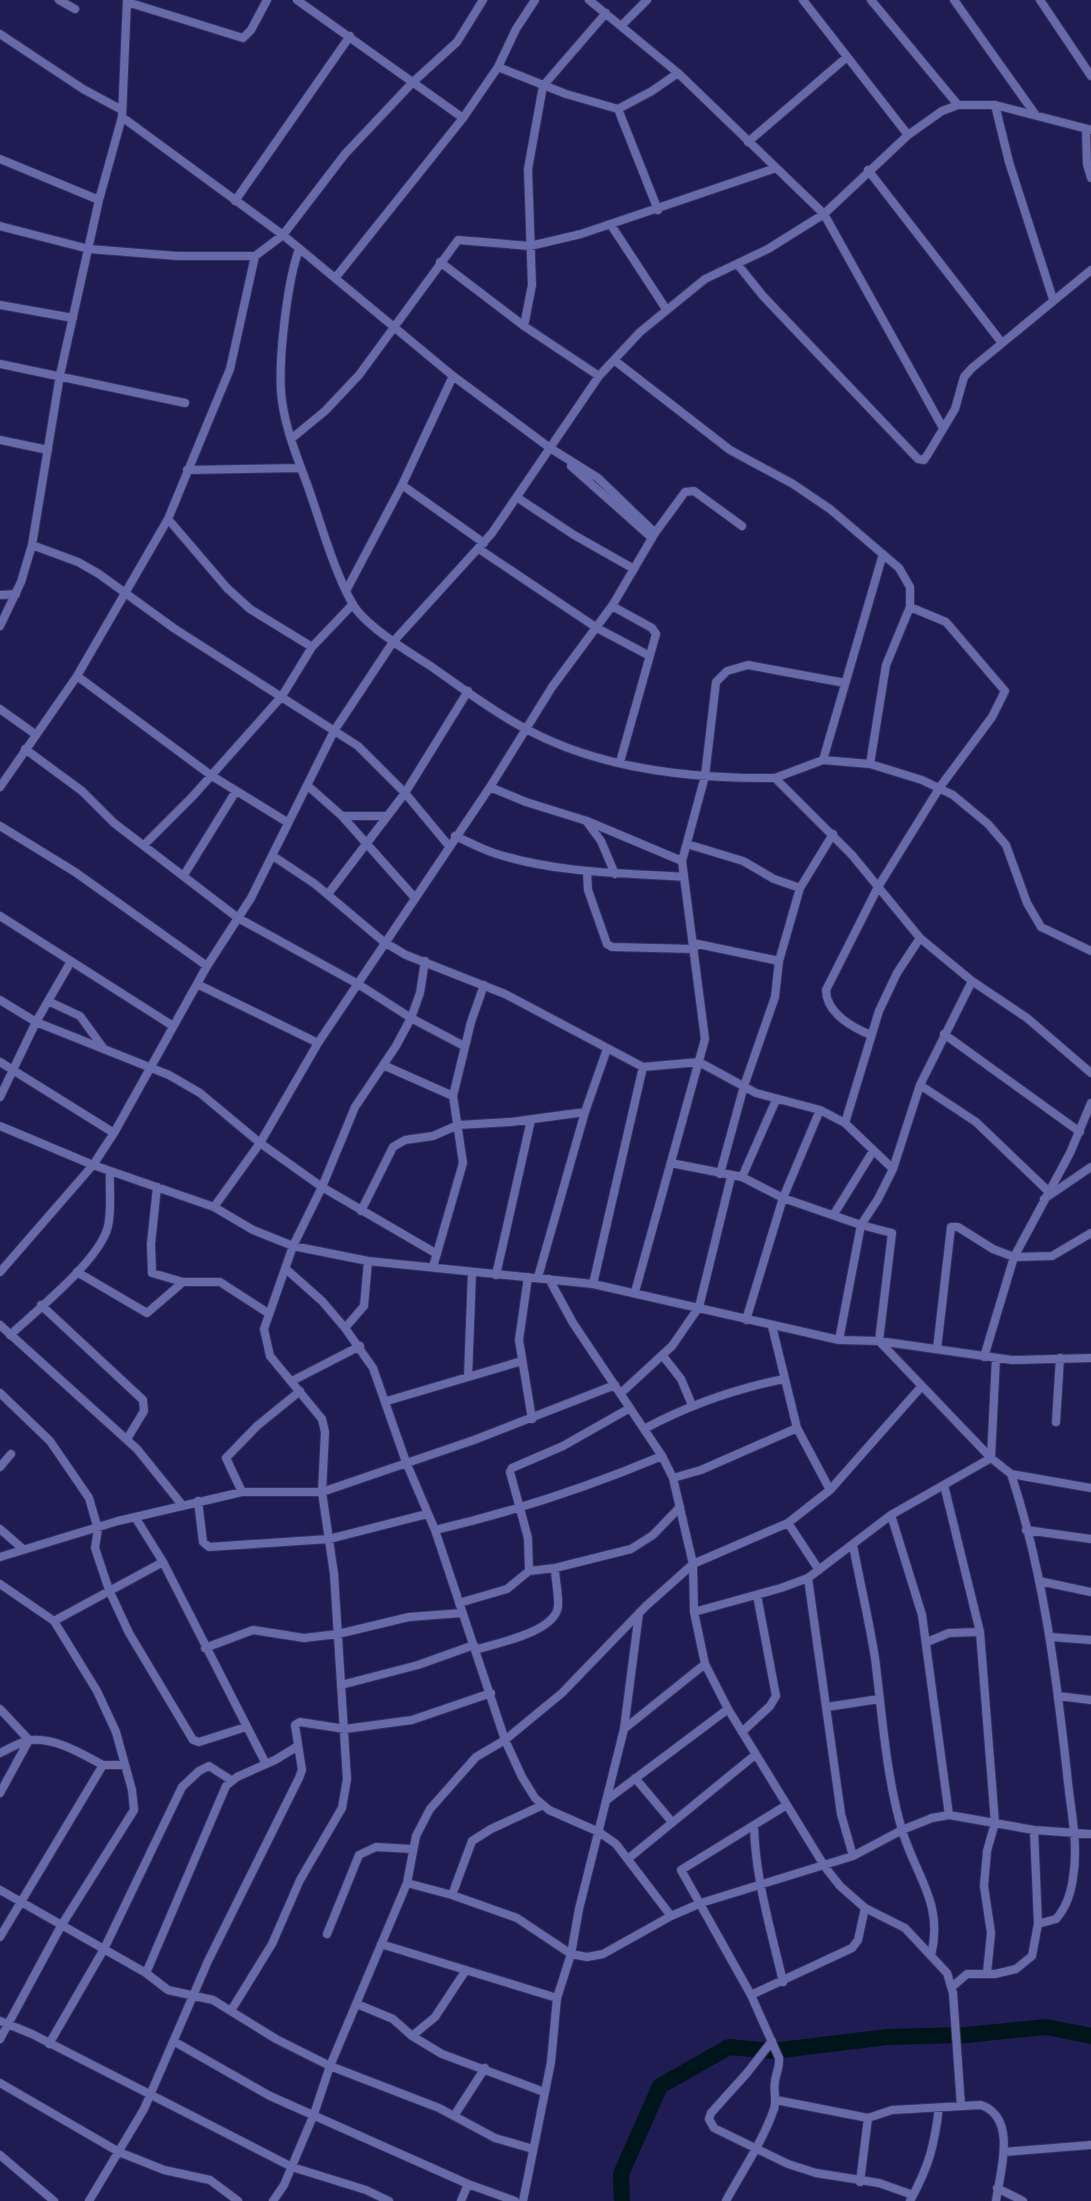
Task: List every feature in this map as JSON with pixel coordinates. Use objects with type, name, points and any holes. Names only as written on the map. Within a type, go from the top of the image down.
[{"type":"street","points":[[59,0],[75,9]]},
{"type":"street","points":[[0,626],[16,594],[32,545],[60,375],[99,200],[122,113],[127,1],[243,38],[251,30],[267,0]]},
{"type":"street","points":[[297,0],[463,118]]},
{"type":"street","points":[[0,226],[89,249],[177,256],[255,256],[283,235],[345,154],[414,82],[457,42],[483,0]]},
{"type":"street","points":[[336,277],[463,118],[498,67],[516,29],[535,0]]},
{"type":"street","points":[[589,0],[678,73],[824,214],[943,428]]},
{"type":"street","points":[[621,26],[647,0]]},
{"type":"street","points":[[803,0],[908,135]]},
{"type":"street","points":[[871,0],[958,105]]},
{"type":"street","points":[[954,0],[1035,114]]},
{"type":"street","points":[[1040,0],[1091,76]]},
{"type":"street","points":[[524,326],[532,285],[529,158],[543,86],[606,14]]},
{"type":"street","points":[[0,34],[122,113],[235,201],[283,235],[453,376],[550,448],[598,478],[654,536]]},
{"type":"street","points":[[235,201],[350,36]]},
{"type":"street","points":[[748,142],[847,57]]},
{"type":"street","points":[[498,67],[543,86],[618,109],[651,92],[678,73]]},
{"type":"street","points":[[0,1272],[93,1165],[114,1133],[207,966],[238,918],[273,856],[334,731],[393,642],[482,546],[518,498],[599,376],[614,360],[666,309],[705,279],[738,265],[824,214],[868,170],[908,135],[942,111],[958,105],[995,105],[1088,129],[1087,164],[1091,178]]},
{"type":"street","points":[[995,105],[1009,162],[1053,299]]},
{"type":"street","points":[[618,109],[658,210]]},
{"type":"street","points":[[0,159],[99,200]]},
{"type":"street","points":[[291,440],[325,411],[359,375],[458,240],[530,246],[611,225],[776,168]]},
{"type":"street","points":[[868,170],[1002,343]]},
{"type":"street","points":[[611,225],[666,309]]},
{"type":"street","points":[[299,249],[289,288],[281,376],[282,399],[291,440],[353,604],[393,642],[526,729],[572,750],[620,762],[705,776],[775,778],[823,760],[870,764],[940,788],[967,805],[1006,845],[1027,903],[1041,927],[1091,951]]},
{"type":"street","points":[[0,787],[77,676],[123,592],[168,519],[230,369],[255,256]]},
{"type":"street","points":[[440,262],[524,326],[599,376]]},
{"type":"street","points":[[738,265],[763,296],[913,455],[924,460],[960,397],[964,377],[1053,299],[1091,270]]},
{"type":"street","points":[[0,305],[73,318]]},
{"type":"street","points":[[614,360],[730,450],[793,484],[830,509],[899,568],[906,579],[910,587],[910,607],[886,664],[870,764]]},
{"type":"street","points":[[0,364],[185,403]]},
{"type":"street","points":[[347,589],[402,485],[453,376]]},
{"type":"street","points":[[0,440],[48,450]]},
{"type":"street","points":[[187,470],[301,468]]},
{"type":"street","points":[[402,485],[482,546],[597,628],[648,655]]},
{"type":"street","points":[[214,1207],[260,1143],[318,1042],[490,787],[552,687],[597,628],[654,536],[689,490],[742,526]]},
{"type":"street","points":[[518,498],[574,535],[634,569]]},
{"type":"street","points":[[168,519],[227,588],[250,609],[312,647]]},
{"type":"street","points":[[32,545],[78,562],[175,629],[282,696],[374,759],[449,846]]},
{"type":"street","points":[[823,760],[883,554]]},
{"type":"street","points":[[0,595],[16,594]]},
{"type":"street","points":[[144,845],[212,776],[282,696],[312,647],[353,604]]},
{"type":"street","points":[[612,606],[654,630],[620,762]]},
{"type":"street","points":[[871,1035],[845,1024],[827,998],[826,990],[878,887],[940,788],[992,717],[1005,691],[946,622],[910,607]]},
{"type":"street","points":[[635,1292],[705,1039],[682,861],[705,776],[716,682],[727,671],[741,666],[759,665],[845,682]]},
{"type":"street","points":[[77,676],[212,776],[288,822]]},
{"type":"street","points":[[328,894],[405,793],[468,691]]},
{"type":"street","points":[[0,709],[35,734]]},
{"type":"street","points":[[25,749],[82,791],[114,823],[238,918],[464,1046]]},
{"type":"street","points":[[775,778],[833,834],[920,938],[972,981],[1027,1018],[1091,1073]]},
{"type":"street","points":[[308,786],[342,816],[415,898]]},
{"type":"street","points":[[490,787],[526,802],[586,821],[682,861]]},
{"type":"street","points":[[184,875],[236,791]]},
{"type":"street","points":[[342,816],[387,816]]},
{"type":"street","points":[[586,821],[602,841],[615,874]]},
{"type":"street","points":[[0,826],[75,872],[207,966]]},
{"type":"street","points":[[720,1174],[744,1086],[775,997],[779,962],[800,888],[833,834]]},
{"type":"street","points":[[455,836],[497,854],[587,871],[684,876]]},
{"type":"street","points":[[687,844],[743,861],[774,879],[800,888]]},
{"type":"street","points":[[273,856],[328,894],[384,942],[406,955],[484,986],[643,1067],[699,1062],[776,1100],[820,1110],[845,1123],[893,1169]]},
{"type":"street","points":[[587,871],[588,890],[607,944],[612,947],[694,946],[779,962]]},
{"type":"street","points":[[0,916],[70,963],[173,1026]]},
{"type":"street","points":[[845,1123],[871,1035],[897,973],[920,938]]},
{"type":"street","points":[[232,2009],[272,1944],[300,1880],[342,1808],[347,1779],[338,1634],[322,1492],[325,1432],[322,1419],[270,1356],[265,1342],[264,1329],[293,1246],[322,1187],[355,1107],[411,1018],[420,993],[425,961]]},
{"type":"street","points":[[0,1097],[11,1069],[70,963]]},
{"type":"street","points":[[839,1340],[861,1225],[884,1189],[893,1169],[920,1085],[972,981]]},
{"type":"street","points":[[197,984],[318,1042]]},
{"type":"street","points":[[433,1267],[463,1163],[453,1096],[464,1046],[484,986]]},
{"type":"street","points":[[0,1000],[36,1022],[104,1050],[152,1066],[200,1093],[260,1143],[322,1187],[437,1254]]},
{"type":"street","points":[[48,1000],[80,1016],[104,1050]]},
{"type":"street","points":[[944,1034],[1080,1132]]},
{"type":"street","points":[[538,1277],[585,1112],[607,1049]]},
{"type":"street","points":[[0,1062],[114,1133]]},
{"type":"street","points":[[383,1065],[453,1096]]},
{"type":"street","points":[[593,1284],[643,1067]]},
{"type":"street","points":[[920,1085],[976,1122],[1046,1195]]},
{"type":"street","points":[[742,1178],[776,1100]]},
{"type":"street","points":[[984,1357],[1014,1257],[1080,1132],[1091,1103]]},
{"type":"street","points":[[746,1320],[783,1198],[820,1110]]},
{"type":"street","points":[[361,1211],[393,1147],[405,1140],[433,1136],[458,1125],[531,1120],[585,1112]]},
{"type":"street","points":[[496,1275],[531,1120]]},
{"type":"street","points":[[0,1126],[93,1165],[214,1207],[253,1230],[293,1246],[368,1261],[593,1284],[699,1306],[746,1320],[839,1340],[879,1341],[996,1358],[1091,1358]]},
{"type":"street","points":[[834,1214],[873,1150]]},
{"type":"street","points":[[671,1163],[742,1178],[783,1198],[861,1225],[892,1233],[879,1341],[991,1458],[1011,1474],[1091,1486]]},
{"type":"street","points":[[1046,1195],[1091,1167]]},
{"type":"street","points":[[10,1335],[77,1272],[99,1245],[108,1228],[110,1171]]},
{"type":"street","points":[[621,1393],[663,1356],[679,1338],[699,1306],[731,1177]]},
{"type":"street","points":[[157,1187],[151,1270],[155,1276],[183,1282],[220,1282],[268,1313]]},
{"type":"street","points":[[937,1349],[949,1230],[958,1227],[993,1249],[1014,1257],[1052,1256],[1091,1233]]},
{"type":"street","points":[[345,1328],[364,1306],[368,1261]]},
{"type":"street","points":[[286,1269],[322,1301],[360,1346],[373,1368],[387,1401],[406,1462],[435,1530],[505,1740],[522,1777],[543,1804],[599,1832],[629,1858],[671,1916]]},
{"type":"street","points":[[77,1272],[147,1313],[183,1282]]},
{"type":"street","points":[[468,1377],[472,1272]]},
{"type":"street","points":[[528,1277],[519,1340],[532,1419]]},
{"type":"street","points":[[549,1279],[573,1323],[662,1456],[673,1478],[693,1564],[694,1612],[705,1664],[728,1709],[785,1806],[840,1886],[865,1908],[905,1928],[947,1974],[952,1987],[961,2106]]},
{"type":"street","points":[[41,1305],[143,1400],[144,1412],[126,1439]]},
{"type":"street","points":[[0,1325],[126,1439],[157,1472],[183,1506]]},
{"type":"street","points":[[772,1326],[797,1428],[830,1490]]},
{"type":"street","points":[[292,1381],[360,1346]]},
{"type":"street","points":[[663,1356],[681,1379],[692,1405]]},
{"type":"street","points":[[991,1458],[996,1358]]},
{"type":"street","points":[[1056,1422],[1060,1358]]},
{"type":"street","points":[[387,1401],[522,1361]]},
{"type":"street","points":[[644,1429],[692,1405],[740,1388],[784,1379]]},
{"type":"street","points":[[0,1557],[135,1517],[242,1492],[322,1492],[532,1419],[615,1385]]},
{"type":"street","points":[[273,2201],[292,2167],[330,2067],[407,1883],[412,1849],[430,1809],[476,1756],[505,1740],[562,1693],[639,1612],[693,1564],[788,1523],[830,1490],[921,1387]]},
{"type":"street","points":[[242,1492],[226,1458],[257,1426],[300,1391]]},
{"type":"street","points":[[0,1393],[50,1441],[89,1498],[98,1529],[95,1548],[109,1590],[129,1633],[193,1740],[199,1742],[246,1727]]},
{"type":"street","points":[[529,1571],[528,1538],[510,1472],[512,1468],[563,1446],[630,1408]]},
{"type":"street","points":[[673,1478],[701,1470],[797,1428]]},
{"type":"street","points":[[0,1467],[11,1455]]},
{"type":"street","points":[[435,1530],[483,1519],[583,1489],[662,1456]]},
{"type":"street","points":[[694,1612],[807,1578],[891,1515],[991,1458]]},
{"type":"street","points":[[1011,1474],[1039,1581],[1050,1637],[1076,1834],[1073,1877],[1068,1898],[1056,1919],[1038,1924]]},
{"type":"street","points":[[944,1485],[980,1632],[995,1823],[987,1851],[984,1886],[991,1933],[987,1973]]},
{"type":"street","points":[[198,1501],[203,1542],[209,1546],[329,1539],[427,1514]]},
{"type":"street","points":[[459,1603],[507,1589],[529,1571],[555,1568],[630,1549],[653,1534],[680,1507]]},
{"type":"street","points":[[891,1515],[922,1615],[949,1815]]},
{"type":"street","points":[[135,1517],[163,1562],[266,1764]]},
{"type":"street","points":[[788,1523],[819,1570]]},
{"type":"street","points":[[0,1528],[23,1549]]},
{"type":"street","points":[[1026,1530],[1091,1539]]},
{"type":"street","points":[[853,1545],[874,1656],[879,1699],[902,1830],[927,1887],[936,1921],[936,1935],[931,1956]]},
{"type":"street","points":[[54,1621],[163,1562]]},
{"type":"street","points":[[341,1685],[537,1630],[556,1615],[558,1605],[555,1568]]},
{"type":"street","points":[[807,1578],[841,1814],[853,1856]]},
{"type":"street","points":[[1039,1581],[1091,1592]]},
{"type":"street","points":[[0,1584],[54,1621],[97,1691],[116,1732],[132,1790],[134,1810],[61,1926],[4,2023],[0,2039]]},
{"type":"street","points":[[742,1732],[774,1702],[776,1696],[757,1594]]},
{"type":"street","points":[[523,2201],[551,2062],[557,1998],[571,1954],[579,1909],[624,1729],[639,1612]]},
{"type":"street","points":[[205,1648],[253,1630],[304,1638],[338,1634],[409,1617],[462,1613]]},
{"type":"street","points":[[927,1642],[949,1633],[980,1632]]},
{"type":"street","points":[[1050,1637],[1091,1640]]},
{"type":"street","points":[[624,1729],[705,1664]]},
{"type":"street","points":[[88,2201],[150,2096],[194,1994],[299,1778],[302,1770],[294,1730],[300,1722],[345,1729],[412,1720],[491,1693]]},
{"type":"street","points":[[1058,1696],[1091,1700]]},
{"type":"street","points":[[827,1707],[879,1699]]},
{"type":"street","points":[[0,1709],[29,1740],[72,1749],[103,1765],[124,1765]]},
{"type":"street","points":[[608,1799],[728,1709]]},
{"type":"street","points":[[0,1754],[29,1740]]},
{"type":"street","points":[[0,1793],[29,1740]]},
{"type":"street","points":[[146,1973],[226,1786],[231,1780],[298,1746]]},
{"type":"street","points":[[629,1858],[755,1755]]},
{"type":"street","points":[[0,1937],[103,1765]]},
{"type":"street","points":[[49,2044],[104,1949],[182,1787],[199,1771],[209,1766],[231,1780]]},
{"type":"street","points":[[635,1778],[672,1822]]},
{"type":"street","points":[[452,1894],[472,1841],[490,1829],[543,1804]]},
{"type":"street","points":[[726,2201],[755,2149],[776,2100],[774,2085],[780,2066],[772,2040],[751,1995],[681,1870],[785,1806]]},
{"type":"street","points":[[407,1883],[452,1894],[517,1918],[571,1954],[587,1957],[603,1954],[671,1916],[701,1903],[825,1867],[932,1818],[949,1815],[1034,1830],[1091,1833]]},
{"type":"street","points":[[754,1825],[761,1887],[783,1982]]},
{"type":"street","points":[[952,1987],[967,1974],[995,1974],[1016,1969],[1032,1956],[1038,1924],[1034,1830]]},
{"type":"street","points":[[327,1934],[359,1855],[376,1847],[412,1849]]},
{"type":"street","points":[[0,1890],[146,1973],[168,1990],[194,1994],[232,2009],[276,2039],[330,2067],[439,2108],[495,2138],[533,2149]]},
{"type":"street","points":[[751,1995],[852,1948],[858,1940],[865,1908]]},
{"type":"street","points":[[381,1944],[557,1998]]},
{"type":"street","points":[[412,2036],[435,2017],[466,1970]]},
{"type":"street","points":[[357,2004],[393,2019],[412,2036],[442,2054],[485,2068],[544,2092]]},
{"type":"street","points":[[4,2023],[292,2167],[366,2190],[389,2201]]},
{"type":"street","points":[[772,2040],[747,2073],[724,2095],[709,2119],[714,2128],[788,2164],[860,2182],[879,2183],[912,2198],[925,2174],[935,2145],[939,2108]]},
{"type":"street","points":[[175,2042],[260,2091],[468,2184],[515,2201]]},
{"type":"street","points":[[454,2116],[485,2068]]},
{"type":"street","points":[[0,2083],[119,2152],[164,2170],[210,2180],[238,2201]]},
{"type":"street","points":[[776,2100],[868,2118],[892,2110],[981,2104],[990,2108],[1001,2121],[1004,2152],[996,2201]]},
{"type":"street","points":[[860,2182],[868,2118]]},
{"type":"street","points":[[1004,2152],[1091,2145]]},
{"type":"street","points":[[0,2155],[54,2201]]},
{"type":"street","points":[[461,2201],[468,2184]]},
{"type":"street","points":[[997,2188],[1023,2201]]},
{"type":"waterway","points":[[622,2201],[621,2174],[660,2086],[729,2047],[773,2051],[887,2037],[966,2035],[1046,2027],[1091,2036]]}]
